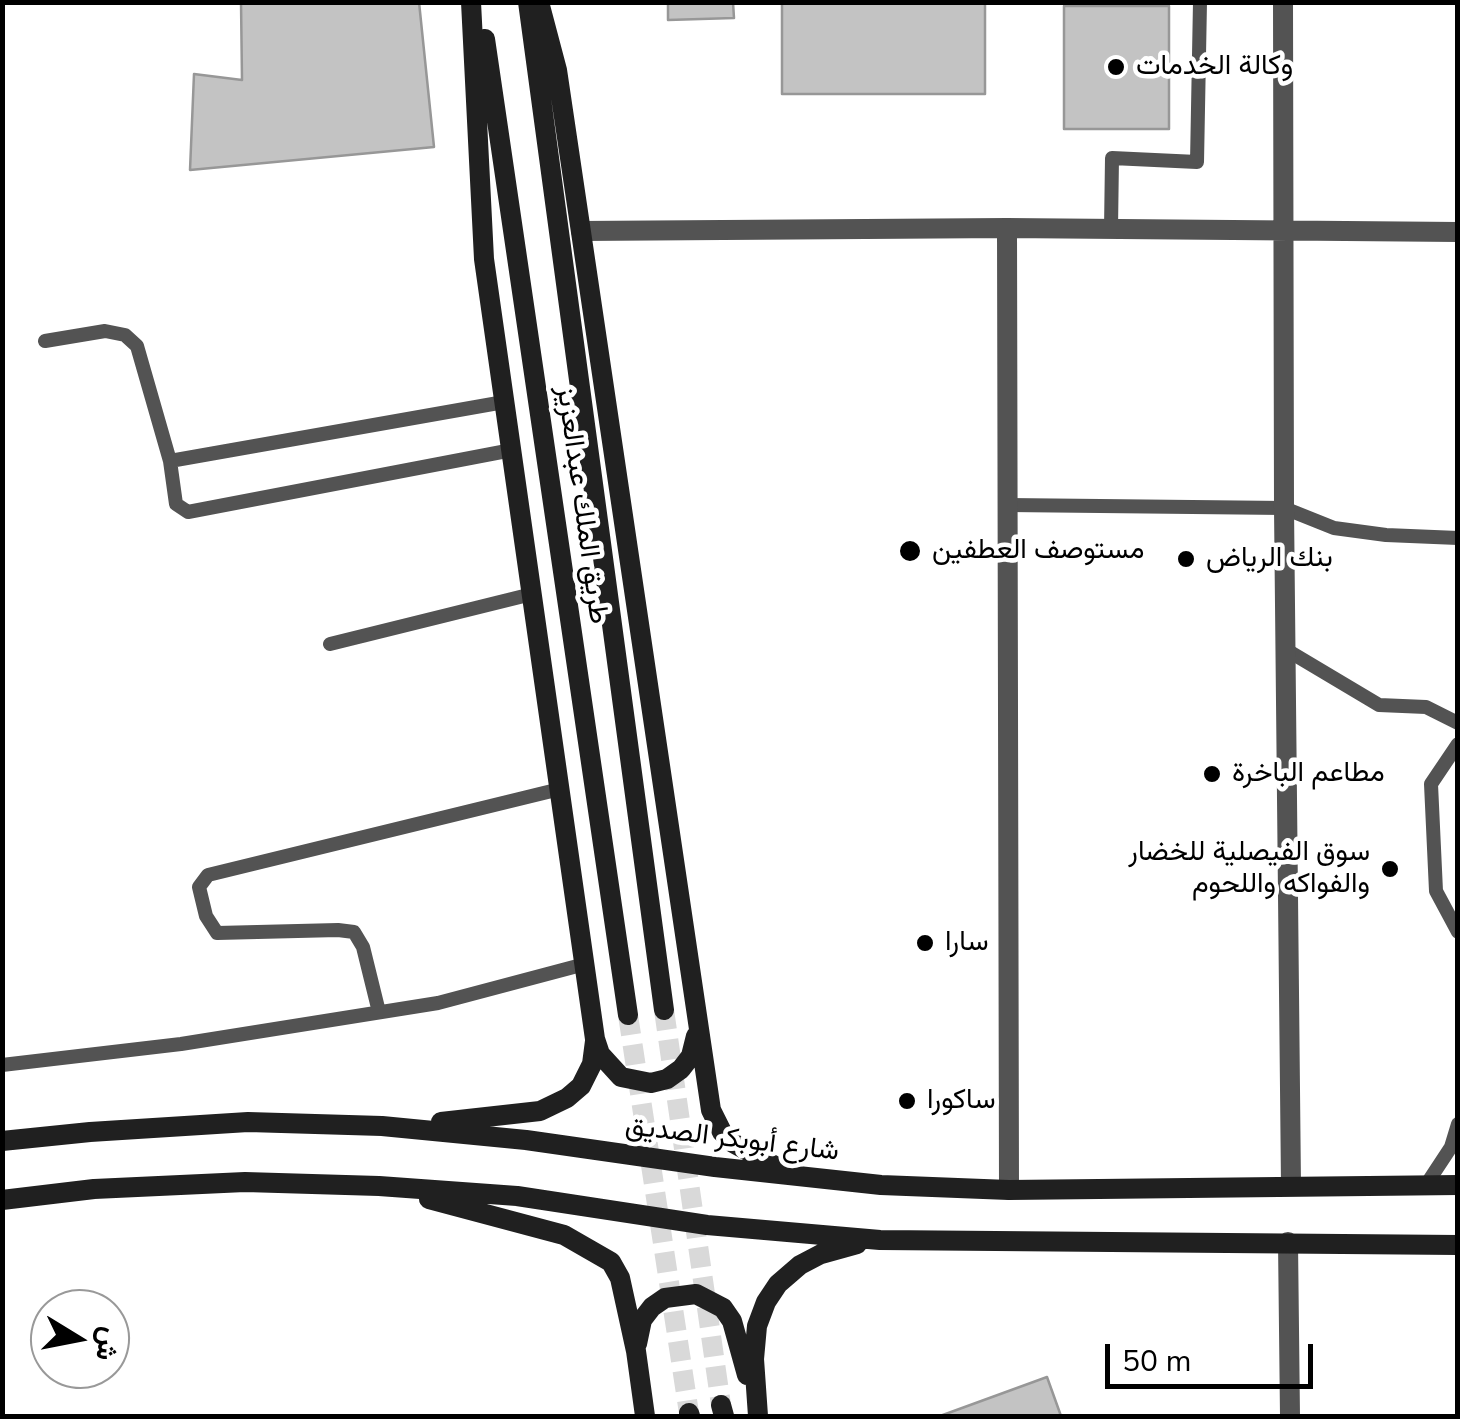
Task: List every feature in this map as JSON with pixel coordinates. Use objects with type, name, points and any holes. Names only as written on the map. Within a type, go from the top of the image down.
[{"type":"main road","points":[[382,1126],[540,1111],[581,1086],[592,1064],[595,1038],[484,259],[471,2]]},
{"type":"main road","name":"طريق الملك عبدالعزيز","points":[[479,2],[628,1015]]},
{"type":"main road","name":"طريق الملك عبدالعزيز","points":[[528,2],[664,1010]]},
{"type":"main road","points":[[539,2],[557,70],[711,1110],[722,1132],[752,1156],[797,1176]]},
{"type":"main road","points":[[595,1038],[608,1067],[621,1076],[651,1083],[681,1069],[696,1040],[696,1023]]},
{"type":"main road","name":"شارع أبوبكر الصديق","points":[[2,1141],[248,1122],[382,1126],[526,1140],[881,1185],[1010,1190],[1458,1185]]},
{"type":"main road","points":[[2,1200],[94,1190],[246,1182],[379,1186],[518,1196],[707,1225],[880,1240],[1458,1244]]},
{"type":"main road","points":[[379,1186],[564,1235],[610,1262],[620,1278],[636,1351],[644,1416]]},
{"type":"main road","points":[[758,1416],[756,1326],[778,1284],[821,1254],[880,1240]]},
{"type":"main road","points":[[636,1351],[642,1320],[652,1307],[680,1294],[710,1299],[732,1321],[758,1416]]},
{"type":"street","points":[[1283,2],[1291,1185]]},
{"type":"street","points":[[1006,228],[1010,1190]]},
{"type":"street","points":[[581,231],[1006,228],[1458,232]]},
{"type":"street","points":[[1288,1242],[1290,1416]]},
{"type":"lane","points":[[1110,229],[1112,158],[1197,162],[1200,2]]},
{"type":"lane","points":[[45,341],[105,331],[126,335],[137,346],[170,461],[176,504],[188,512],[512,450]]},
{"type":"lane","points":[[170,461],[504,402]]},
{"type":"lane","points":[[1008,505],[1284,508],[1334,528],[1458,538]]},
{"type":"lane","points":[[330,644],[532,594]]},
{"type":"lane","points":[[1285,650],[1379,704],[1426,707],[1458,723]]},
{"type":"lane","points":[[1458,744],[1431,784],[1436,891],[1458,932]]},
{"type":"lane","points":[[379,1012],[363,946],[354,932],[218,933],[206,916],[200,887],[208,875],[560,790]]},
{"type":"lane","points":[[2,1065],[181,1044],[438,1003],[585,964]]},
{"type":"lane","points":[[1426,1185],[1451,1147],[1458,1124]]},
{"type":"building","points":[[241,2],[419,2],[434,147],[190,170],[194,74],[242,80]]},
{"type":"building","points":[[668,2],[733,2],[734,18],[668,20]]},
{"type":"building","points":[[782,2],[985,2],[985,94],[782,94]]},
{"type":"building","name":"وكالة الخدمات","points":[[1064,6],[1169,6],[1169,129],[1064,129]]},
{"type":"building","points":[[1047,1377],[1061,1416],[940,1416]]},
{"type":"tunnel","points":[[664,1010],[721,1405]]},
{"type":"tunnel","points":[[628,1015],[689,1413]]},
{"type":"place","name":"وكالة الخدمات","points":[[1116,67]]},
{"type":"place","name":"مستوصف العطفين","points":[[910,551]]},
{"type":"place","name":"بنك الرياض","points":[[1186,559]]},
{"type":"place","name":"مطاعم الباخرة","points":[[1212,774]]},
{"type":"place","name":"سوق الفيصلية للخضار والفواكه واللحوم","points":[[1390,869]]},
{"type":"place","name":"سارا","points":[[925,943]]},
{"type":"place","name":"ساكورا","points":[[907,1101]]}]
